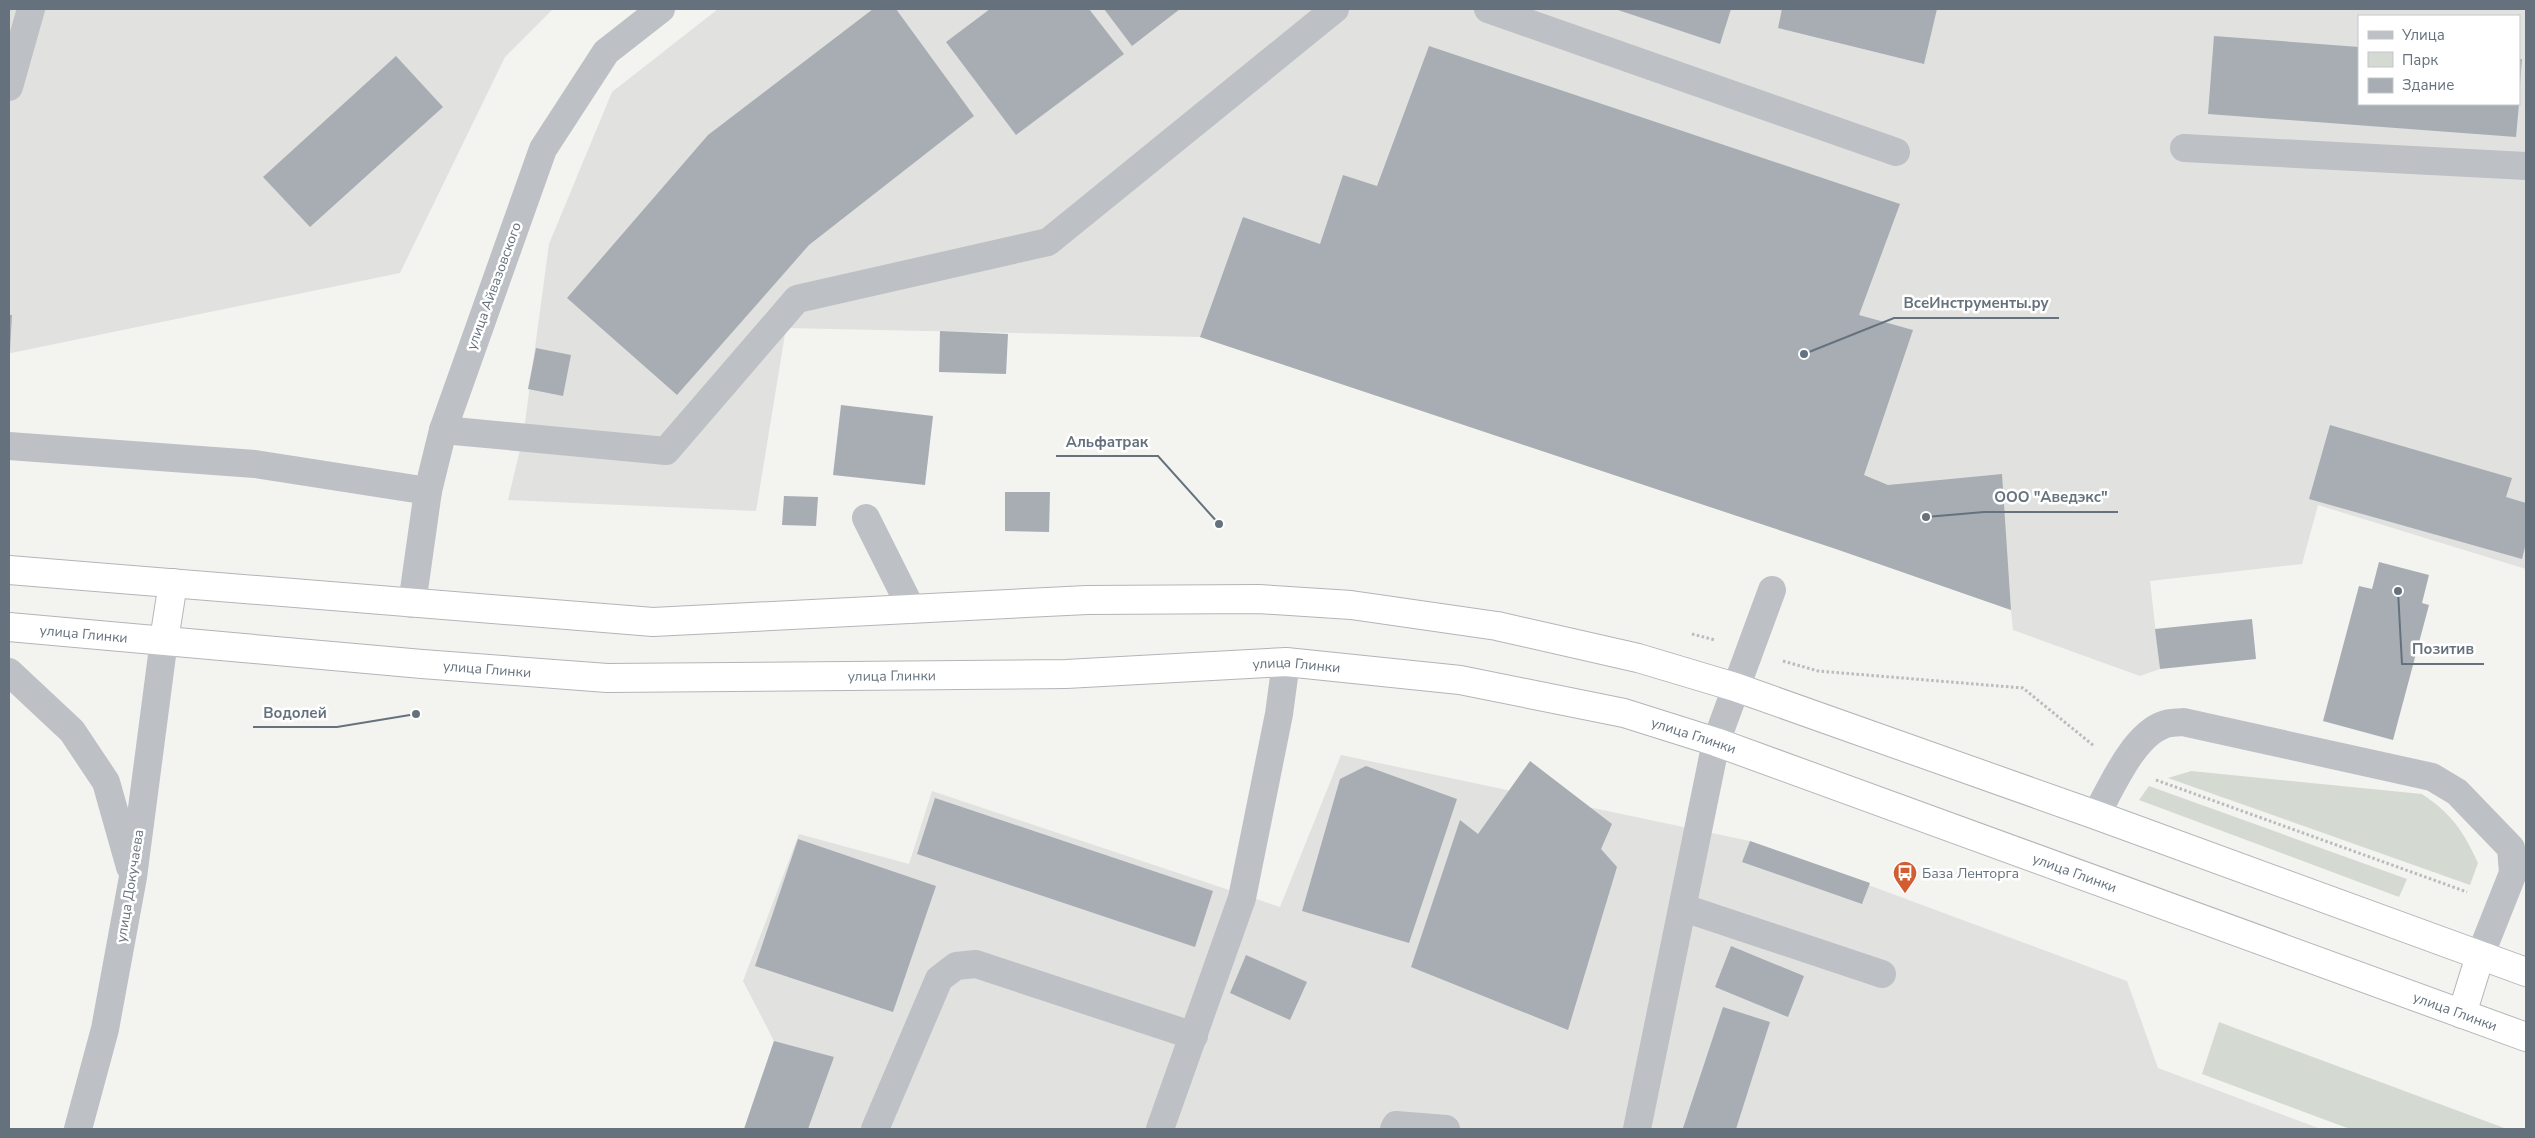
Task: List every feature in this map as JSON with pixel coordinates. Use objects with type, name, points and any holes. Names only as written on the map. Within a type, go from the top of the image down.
[{"type":"highway","points":[[9,570],[653,622],[1087,600],[1258,600],[1351,605],[1497,626],[1638,658],[1735,687],[2096,815],[2526,972]]},
{"type":"highway","points":[[164,640],[173,583]]},
{"type":"highway","name":"улица Глинки","points":[[9,627],[422,664],[607,678],[1066,674],[1286,662],[1460,680],[1624,713],[1716,742],[2526,1037]]},
{"type":"highway","points":[[2462,1014],[2480,956]]},
{"type":"lane","points":[[9,88],[31,9]]},
{"type":"lane","name":"улица Айвазовского","points":[[412,604],[428,492],[443,430],[543,149],[606,52],[661,9]]},
{"type":"lane","points":[[443,430],[666,451],[796,299],[1048,242],[1336,9]]},
{"type":"lane","points":[[1488,9],[1896,152]]},
{"type":"lane","points":[[2184,148],[2526,166]]},
{"type":"lane","points":[[9,446],[255,464],[428,492]]},
{"type":"lane","points":[[866,518],[912,610]]},
{"type":"lane","points":[[1637,1129],[1684,908],[1716,742],[1772,590]]},
{"type":"lane","name":"улица Докучаева","points":[[78,1129],[105,1029],[133,877],[164,640]]},
{"type":"lane","points":[[1160,1129],[1242,898],[1279,714],[1286,662]]},
{"type":"lane","points":[[9,672],[72,731],[106,782],[133,877]]},
{"type":"lane","points":[[2096,815],[2122,768],[2146,735],[2164,724],[2183,722],[2432,776],[2457,792],[2511,848],[2513,872],[2480,956]]},
{"type":"lane","points":[[1684,908],[1882,974]]},
{"type":"lane","points":[[874,1129],[939,979],[956,966],[976,964],[1194,1036]]},
{"type":"lane","points":[[1394,1129],[1396,1125],[1446,1129]]},
{"type":"shaded area","points":[[9,9],[553,9],[505,57],[400,273],[9,353]]},
{"type":"shaded area","points":[[718,9],[2526,9],[2526,569],[2318,505],[2302,564],[2150,581],[2160,669],[2140,676],[2013,630],[2011,610],[1836,549],[1200,337],[786,328],[756,511],[508,500],[523,437],[549,244],[612,92]]},
{"type":"shaded area","points":[[1341,755],[1750,841],[2127,981],[2158,1068],[2321,1129],[744,1129],[774,1041],[743,981],[799,834],[909,864],[932,791],[1280,907]]},
{"type":"green space","points":[[2191,771],[2422,794],[2449,816],[2462,832],[2473,852],[2478,863],[2470,885],[2168,778]]},
{"type":"green space","points":[[2149,786],[2407,879],[2399,897],[2139,800]]},
{"type":"green space","points":[[2219,1022],[2507,1129],[2350,1129],[2202,1074]]},
{"type":"building","points":[[873,9],[896,9],[974,116],[809,245],[677,395],[567,298],[708,135]]},
{"type":"building","points":[[990,9],[1089,9],[1124,54],[1016,135],[946,42]]},
{"type":"building","points":[[1104,9],[1180,9],[1132,46]]},
{"type":"building","points":[[1615,9],[1731,9],[1720,44]]},
{"type":"building","points":[[1782,9],[1937,9],[1924,64],[1778,28]]},
{"type":"building","points":[[2214,36],[2358,47],[2358,105],[2519,105],[2516,137],[2208,114]]},
{"type":"building","points":[[1429,46],[1900,204],[1859,315],[1913,330],[1864,475],[1888,485],[2002,474],[2011,610],[1836,549],[1200,337],[1243,217],[1320,244],[1343,175],[1377,186]]},
{"type":"building","points":[[396,56],[443,107],[310,227],[263,177]]},
{"type":"building","points":[[2520,59],[2522,59],[2520,85]]},
{"type":"building","points":[[9,315],[12,315],[10,350],[9,350]]},
{"type":"building","points":[[940,331],[1008,334],[1006,374],[939,372]]},
{"type":"building","points":[[536,348],[571,355],[563,396],[528,389]]},
{"type":"building","points":[[841,405],[933,416],[925,485],[833,475]]},
{"type":"building","points":[[2330,425],[2512,478],[2506,497],[2526,503],[2526,543],[2522,559],[2309,499]]},
{"type":"building","points":[[1005,492],[1050,492],[1049,532],[1005,531]]},
{"type":"building","points":[[784,496],[818,497],[816,526],[782,525]]},
{"type":"building","points":[[2379,562],[2429,575],[2422,603],[2429,605],[2393,740],[2323,721],[2359,586],[2372,589]]},
{"type":"building","points":[[2252,619],[2256,659],[2160,669],[2155,629]]},
{"type":"building","points":[[1530,761],[1612,824],[1601,849],[1617,867],[1568,1030],[1411,967],[1460,820],[1478,834]]},
{"type":"building","points":[[1366,766],[1457,799],[1409,943],[1302,911],[1340,779]]},
{"type":"building","points":[[935,798],[1213,891],[1195,947],[917,854]]},
{"type":"building","points":[[798,839],[936,886],[893,1012],[755,966]]},
{"type":"building","points":[[1750,841],[1870,883],[1862,904],[1742,862]]},
{"type":"building","points":[[1731,946],[1804,976],[1788,1017],[1715,987]]},
{"type":"building","points":[[1246,955],[1307,982],[1290,1020],[1230,993]]},
{"type":"building","points":[[1723,1007],[1770,1022],[1736,1129],[1686,1129],[1683,1128]]},
{"type":"building","points":[[774,1041],[834,1057],[808,1129],[744,1129]]},
{"type":"place","name":"ВсеИнструменты.ру","points":[[1804,354]]},
{"type":"place","name":"ООО \"Аведэкс\"","points":[[1926,517]]},
{"type":"place","name":"Альфатрак","points":[[1219,524]]},
{"type":"place","name":"Позитив","points":[[2398,591]]},
{"type":"place","name":"Водолей","points":[[416,714]]},
{"type":"place","name":"База Ленторга","points":[[1905,894]]}]
